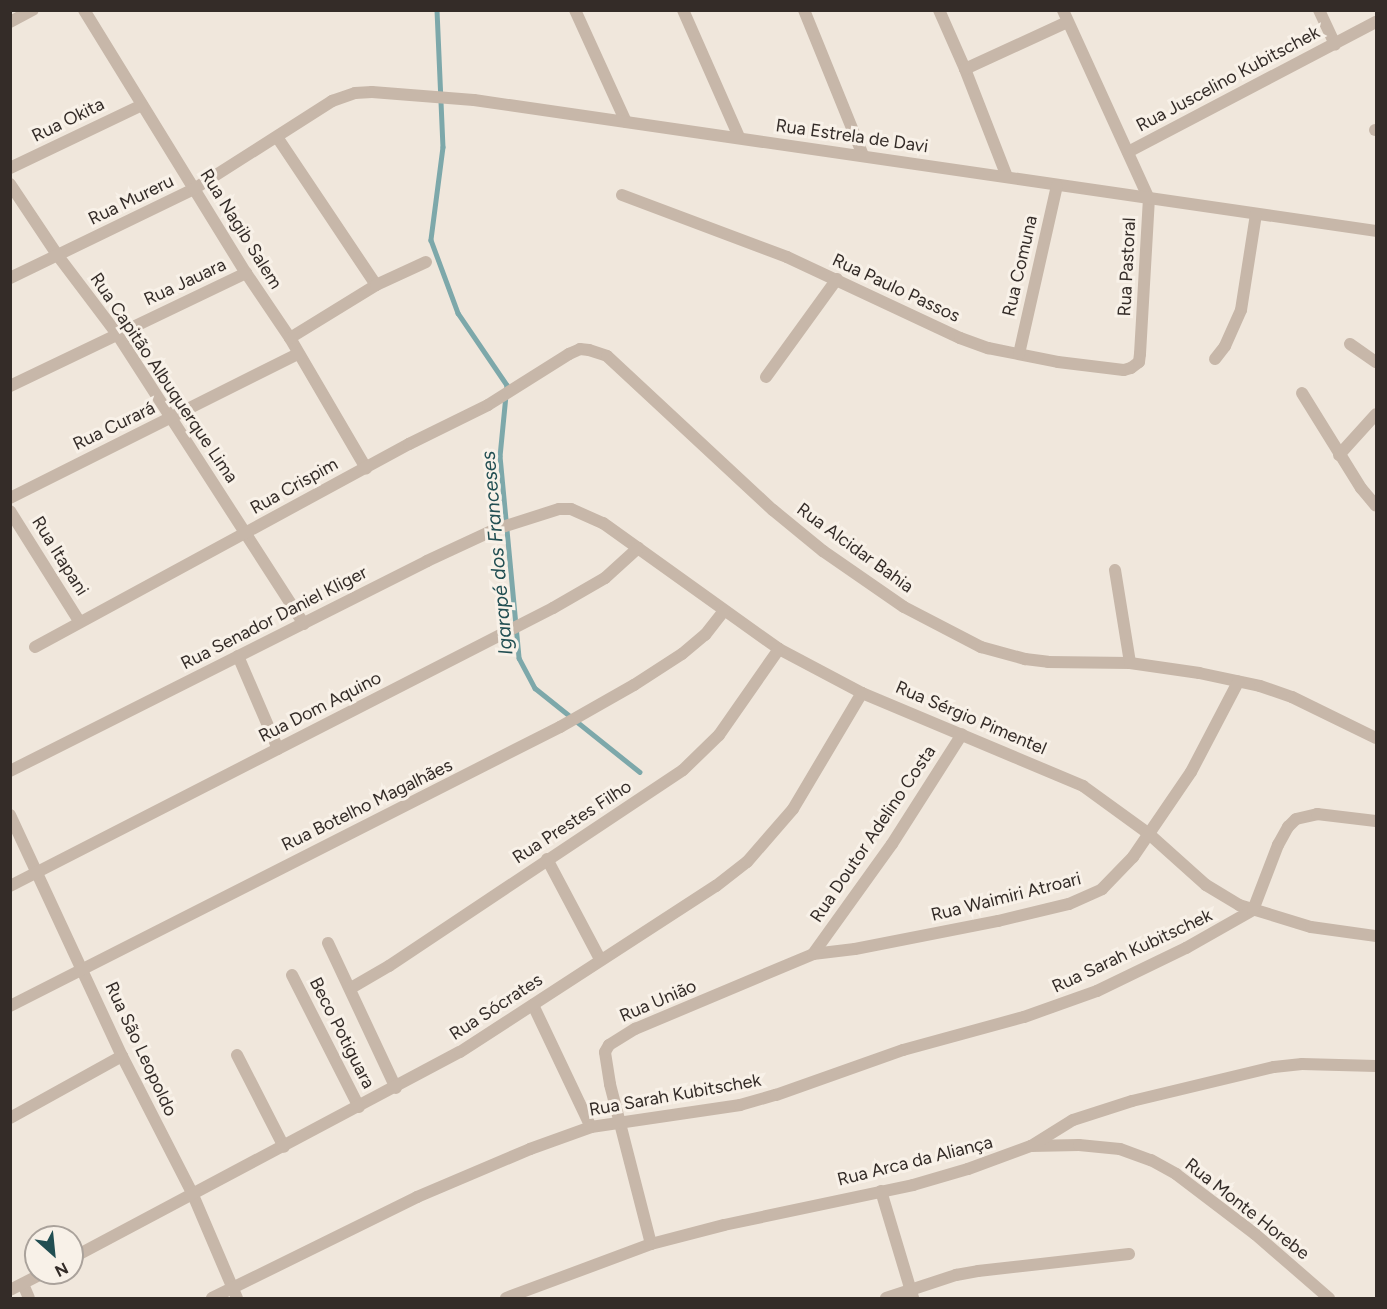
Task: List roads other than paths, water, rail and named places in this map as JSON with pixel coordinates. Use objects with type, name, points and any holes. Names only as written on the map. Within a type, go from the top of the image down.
[{"type":"street","points":[[10,22],[33,10]]},
{"type":"street","name":"Rua Nagib Salem","points":[[84,10],[246,273],[290,338],[366,468]]},
{"type":"street","points":[[575,10],[626,122]]},
{"type":"street","points":[[683,10],[739,137]]},
{"type":"street","points":[[804,10],[863,155]]},
{"type":"street","points":[[939,10],[965,69],[1007,177]]},
{"type":"street","points":[[1319,10],[1335,44]]},
{"type":"street","points":[[965,69],[1065,16],[1149,199]]},
{"type":"street","name":"Rua Juscelino Kubitschek","points":[[1128,152],[1377,22]]},
{"type":"street","name":"Rua Estrela de Davi","points":[[323,106],[355,93],[438,96],[474,100],[1377,231]]},
{"type":"street","name":"Rua Okita","points":[[10,168],[142,105]]},
{"type":"street","name":"Rua Mureru","points":[[10,278],[194,189],[323,106]]},
{"type":"street","points":[[277,137],[376,285]]},
{"type":"street","name":"Rua Capitão Albuquerque Lima","points":[[10,184],[58,256],[117,334],[247,532],[304,624]]},
{"type":"street","name":"Rua Comuna","points":[[1018,354],[1057,186]]},
{"type":"street","name":"Rua Paulo Passos","points":[[622,195],[787,257],[960,338],[1018,354],[1124,370],[1139,362],[1141,337]]},
{"type":"street","name":"Rua Pastoral","points":[[1141,337],[1149,199]]},
{"type":"street","points":[[1215,359],[1225,346],[1241,310],[1257,214]]},
{"type":"street","points":[[290,338],[376,285],[426,262]]},
{"type":"street","name":"Rua Jauara","points":[[10,386],[246,273]]},
{"type":"street","points":[[766,377],[837,279]]},
{"type":"street","points":[[1350,344],[1377,362]]},
{"type":"street","name":"Rua Alcidar Bahia","points":[[569,354],[580,349],[607,356],[773,510],[863,580],[904,607],[981,647],[1005,656],[1048,662],[1130,663],[1199,673],[1292,697],[1377,738]]},
{"type":"street","name":"Rua Curará","points":[[10,498],[298,354]]},
{"type":"street","name":"Rua Crispim","points":[[34,647],[488,405],[569,354]]},
{"type":"street","points":[[1302,393],[1339,455],[1377,506]]},
{"type":"street","points":[[1339,455],[1377,414]]},
{"type":"street","name":"Rua Sérgio Pimentel","points":[[559,509],[571,509],[585,514],[638,548],[779,649],[862,693],[1083,786],[1149,834],[1206,885],[1239,905],[1311,927],[1377,936]]},
{"type":"street","name":"Rua Senador Daniel Kliger","points":[[10,771],[427,561],[496,529],[559,509]]},
{"type":"street","name":"Rua Itapani","points":[[10,511],[79,621]]},
{"type":"street","name":"Rua Dom Aquino","points":[[10,886],[582,592],[620,566],[638,548]]},
{"type":"street","points":[[1114,570],[1130,663]]},
{"type":"street","name":"Rua Botelho Magalhães","points":[[10,1006],[560,727],[634,685],[682,654],[705,635],[724,611]]},
{"type":"street","name":"Rua Prestes Filho","points":[[351,988],[389,966],[683,770],[719,735],[779,649]]},
{"type":"street","points":[[238,656],[278,749]]},
{"type":"street","name":"Rua Waimiri Atroari","points":[[813,954],[930,934],[1069,904],[1088,897],[1116,877],[1149,834],[1191,772],[1238,682]]},
{"type":"street","name":"Rua Sócrates","points":[[84,1252],[460,1052],[600,959],[683,910],[747,862],[793,809],[862,693]]},
{"type":"street","name":"Rua Doutor Adelino Costa","points":[[813,954],[892,844],[962,734]]},
{"type":"street","points":[[1253,910],[1278,845],[1288,827],[1296,819],[1317,814],[1377,821]]},
{"type":"street","name":"Rua São Leopoldo","points":[[10,815],[84,969],[122,1056],[193,1195],[234,1293]]},
{"type":"street","points":[[547,859],[600,959]]},
{"type":"street","name":"Rua Sarah Kubitschek","points":[[212,1299],[234,1293],[417,1197],[530,1149],[591,1127],[740,1105],[776,1095],[903,1050],[1062,1005],[1156,963],[1253,910]]},
{"type":"street","points":[[328,943],[396,1088]]},
{"type":"street","name":"Rua União","points":[[651,1244],[606,1065],[605,1052],[609,1045],[635,1029],[813,954]]},
{"type":"street","name":"Beco Potiguara","points":[[292,975],[359,1107]]},
{"type":"street","points":[[533,1005],[591,1127]]},
{"type":"street","points":[[237,1055],[284,1147]]},
{"type":"street","points":[[10,1118],[122,1056]]},
{"type":"street","name":"Rua Arca da Aliança","points":[[506,1299],[651,1244],[968,1169],[1031,1146],[1050,1132],[1097,1111],[1241,1073],[1302,1064],[1377,1066]]},
{"type":"street","name":"Rua Monte Horebe","points":[[1031,1146],[1079,1145],[1120,1149],[1151,1160],[1176,1174],[1256,1234],[1329,1299]]},
{"type":"street","points":[[881,1191],[911,1294]]},
{"type":"street","points":[[886,1299],[911,1294],[978,1271],[1129,1254]]},
{"type":"street","points":[[10,1290],[23,1284],[29,1299]]},
{"type":"waterway","name":"Igarapé dos Franceses","points":[[437,10],[443,147],[431,240],[458,313],[507,385],[500,456],[519,658],[535,688],[640,772]]}]
